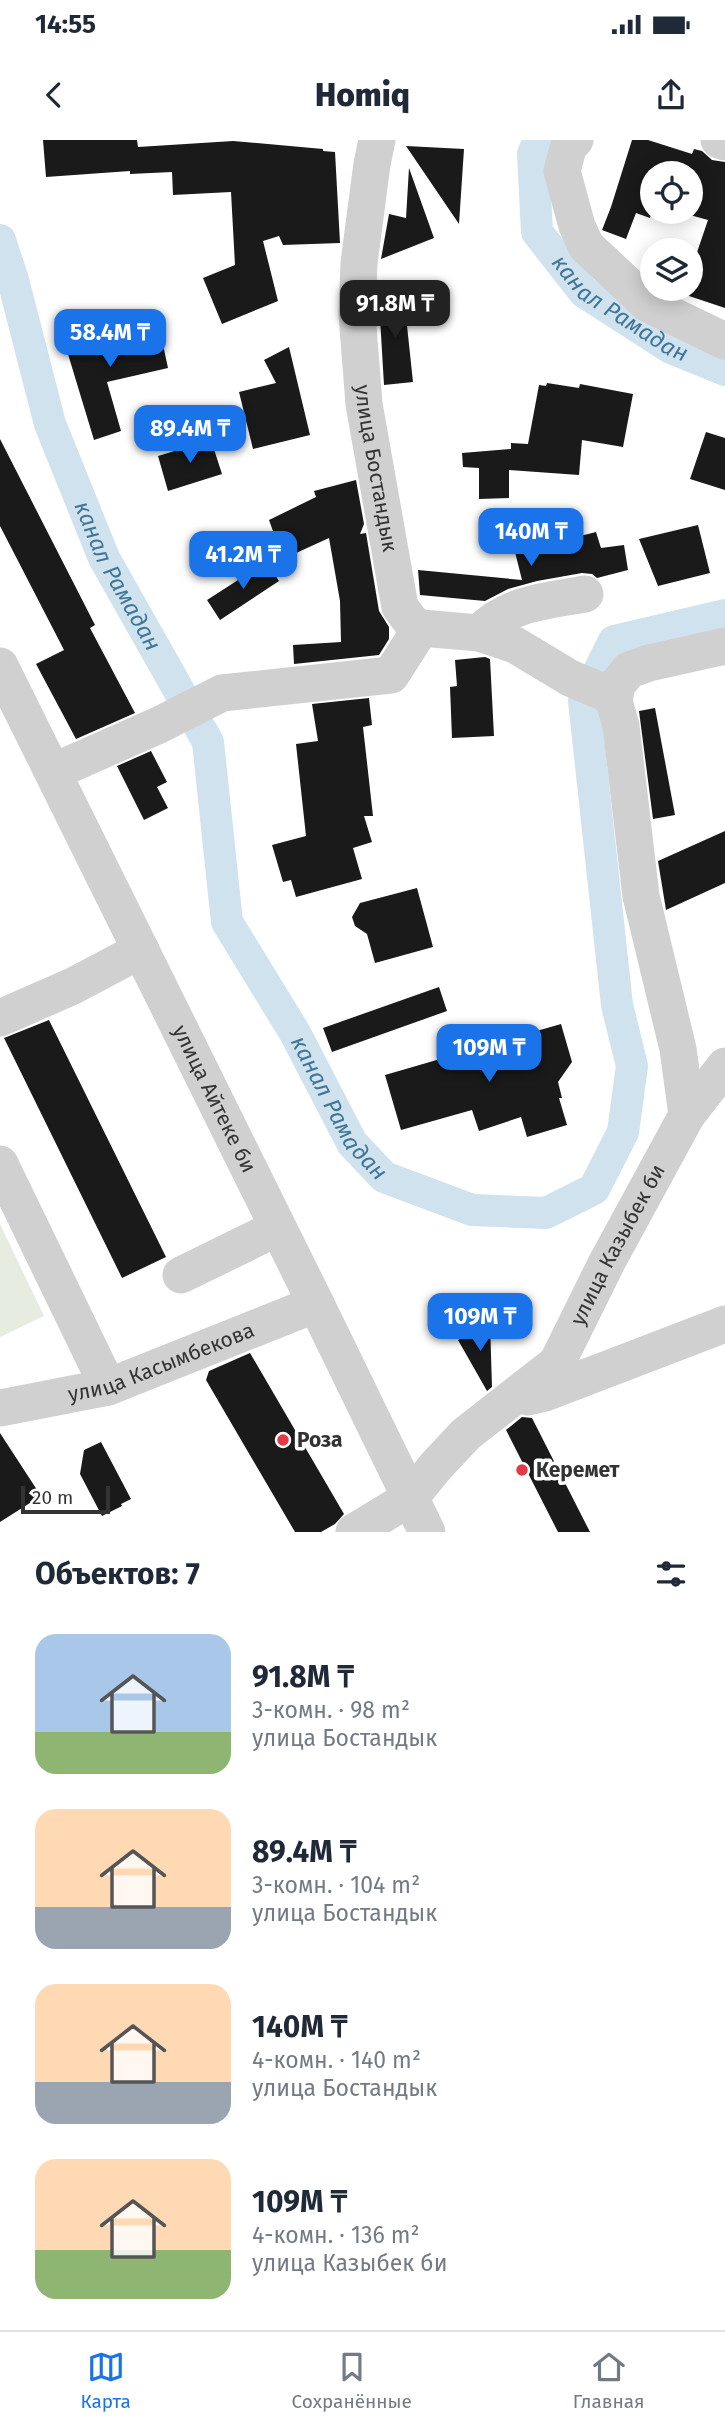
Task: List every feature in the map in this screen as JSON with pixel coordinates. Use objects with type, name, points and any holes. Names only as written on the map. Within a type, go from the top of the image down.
[{"type":"street","name":"улица Бостандык","points":[[377,140],[359,263],[358,314],[364,404],[400,607],[412,623],[421,628]]},
{"type":"street","points":[[575,140],[569,145],[562,171],[577,226],[586,246],[648,304],[725,341]]},
{"type":"street","points":[[719,140],[725,142]]},
{"type":"street","points":[[479,633],[488,624],[519,606],[585,594]]},
{"type":"street","points":[[53,772],[159,725],[222,693],[391,676],[421,628],[479,633],[515,645],[570,678],[610,697],[621,726],[641,896],[678,1049],[687,1115]]},
{"type":"street","points":[[610,697],[629,670],[725,646]]},
{"type":"street","name":"улица Айтеке би","points":[[0,666],[427,1532]]},
{"type":"street","points":[[0,1018],[73,986],[141,950]]},
{"type":"street","name":"улица Казыбек би","points":[[410,1498],[466,1434],[557,1363],[607,1262],[687,1115],[725,1066]]},
{"type":"street","points":[[0,1164],[108,1387]]},
{"type":"street","points":[[181,1275],[277,1228]]},
{"type":"street","name":"улица Касымбекова","points":[[0,1408],[108,1387],[316,1304]]},
{"type":"street","points":[[507,1402],[545,1393],[725,1324]]},
{"type":"street","points":[[354,1532],[410,1498]]},
{"type":"shaded area","points":[[0,1224],[44,1316],[0,1337]]},
{"type":"building","points":[[43,140],[137,140],[138,147],[233,141],[335,152],[340,243],[283,245],[279,236],[263,241],[278,301],[222,324],[203,278],[235,265],[231,192],[173,195],[172,172],[130,174],[130,171],[46,177]]},
{"type":"building","points":[[632,140],[648,140],[692,154],[694,149],[702,151],[712,160],[725,162],[725,308],[703,301],[702,238],[708,220],[703,219],[703,161],[640,161],[640,214],[636,213],[626,239],[602,230]]},
{"type":"building","points":[[406,146],[464,149],[459,224]]},
{"type":"building","points":[[409,168],[434,238],[381,259],[389,214],[406,218]]},
{"type":"building","points":[[403,288],[413,382],[384,385],[379,301]]},
{"type":"building","points":[[89,323],[94,340],[159,326],[168,368],[107,382],[121,431],[94,440],[61,331]]},
{"type":"building","points":[[289,347],[310,435],[253,449],[239,392],[276,383],[264,360]]},
{"type":"building","points":[[547,383],[579,388],[580,384],[633,394],[623,447],[582,440],[579,475],[509,470],[509,498],[479,499],[479,468],[463,467],[462,453],[511,449],[511,443],[528,444],[539,385],[546,386]]},
{"type":"building","points":[[706,432],[725,438],[725,490],[690,479]]},
{"type":"building","points":[[0,439],[95,625],[90,628],[135,713],[76,739],[36,664],[64,650],[0,526]]},
{"type":"building","points":[[211,440],[222,474],[168,491],[158,456]]},
{"type":"building","points":[[356,480],[364,524],[360,534],[366,533],[379,611],[389,627],[389,639],[379,655],[294,664],[293,645],[341,642],[340,601],[329,538],[283,559],[269,520],[316,497],[314,491]]},
{"type":"building","points":[[698,525],[710,573],[658,586],[639,539]]},
{"type":"building","points":[[596,532],[601,548],[624,545],[628,570],[597,578],[592,574],[582,573],[537,581],[508,589],[485,601],[420,595],[418,570],[522,580],[512,540],[538,533],[541,546]]},
{"type":"building","points":[[266,562],[279,581],[220,620],[207,600]]},
{"type":"building","points":[[485,657],[490,659],[494,736],[452,738],[450,687],[457,686],[455,660]]},
{"type":"building","points":[[369,698],[372,725],[363,727],[373,816],[364,816],[372,842],[353,848],[362,879],[296,897],[291,880],[283,882],[272,845],[306,836],[296,744],[318,741],[312,704]]},
{"type":"building","points":[[655,708],[675,815],[653,819],[639,711]]},
{"type":"building","points":[[151,751],[167,782],[157,787],[168,808],[144,820],[117,766]]},
{"type":"building","points":[[725,831],[725,883],[666,910],[658,861]]},
{"type":"building","points":[[417,888],[433,947],[375,963],[367,934],[355,926],[352,917],[360,903]]},
{"type":"building","points":[[439,987],[447,1011],[332,1052],[323,1028]]},
{"type":"building","points":[[49,1020],[166,1257],[122,1278],[4,1038]]},
{"type":"building","points":[[561,1024],[572,1062],[558,1082],[562,1098],[559,1098],[567,1125],[527,1137],[521,1117],[479,1131],[472,1110],[401,1130],[385,1075]]},
{"type":"building","points":[[490,1323],[492,1387],[487,1391],[458,1340]]},
{"type":"building","points":[[250,1353],[344,1514],[335,1524],[321,1532],[295,1532],[206,1380],[209,1371]]},
{"type":"building","points":[[522,1417],[532,1418],[590,1532],[558,1532],[506,1430]]},
{"type":"building","points":[[0,1433],[41,1496],[0,1522]]},
{"type":"building","points":[[101,1442],[131,1499],[102,1516],[80,1474],[84,1450]]},
{"type":"waterway","name":"канал Рамадан","points":[[539,140],[533,154],[537,232],[584,292],[671,348],[725,370]]},
{"type":"waterway","name":"канал Рамадан","points":[[0,240],[50,424],[104,558],[208,742],[227,922],[295,1033],[352,1143],[384,1177],[472,1210],[546,1213],[594,1189],[623,1132],[632,1066],[617,1005],[584,701],[614,641],[725,615]]},
{"type":"place","name":"Роза","points":[[283,1440]]},
{"type":"place","name":"Керемет","points":[[522,1470]]}]
